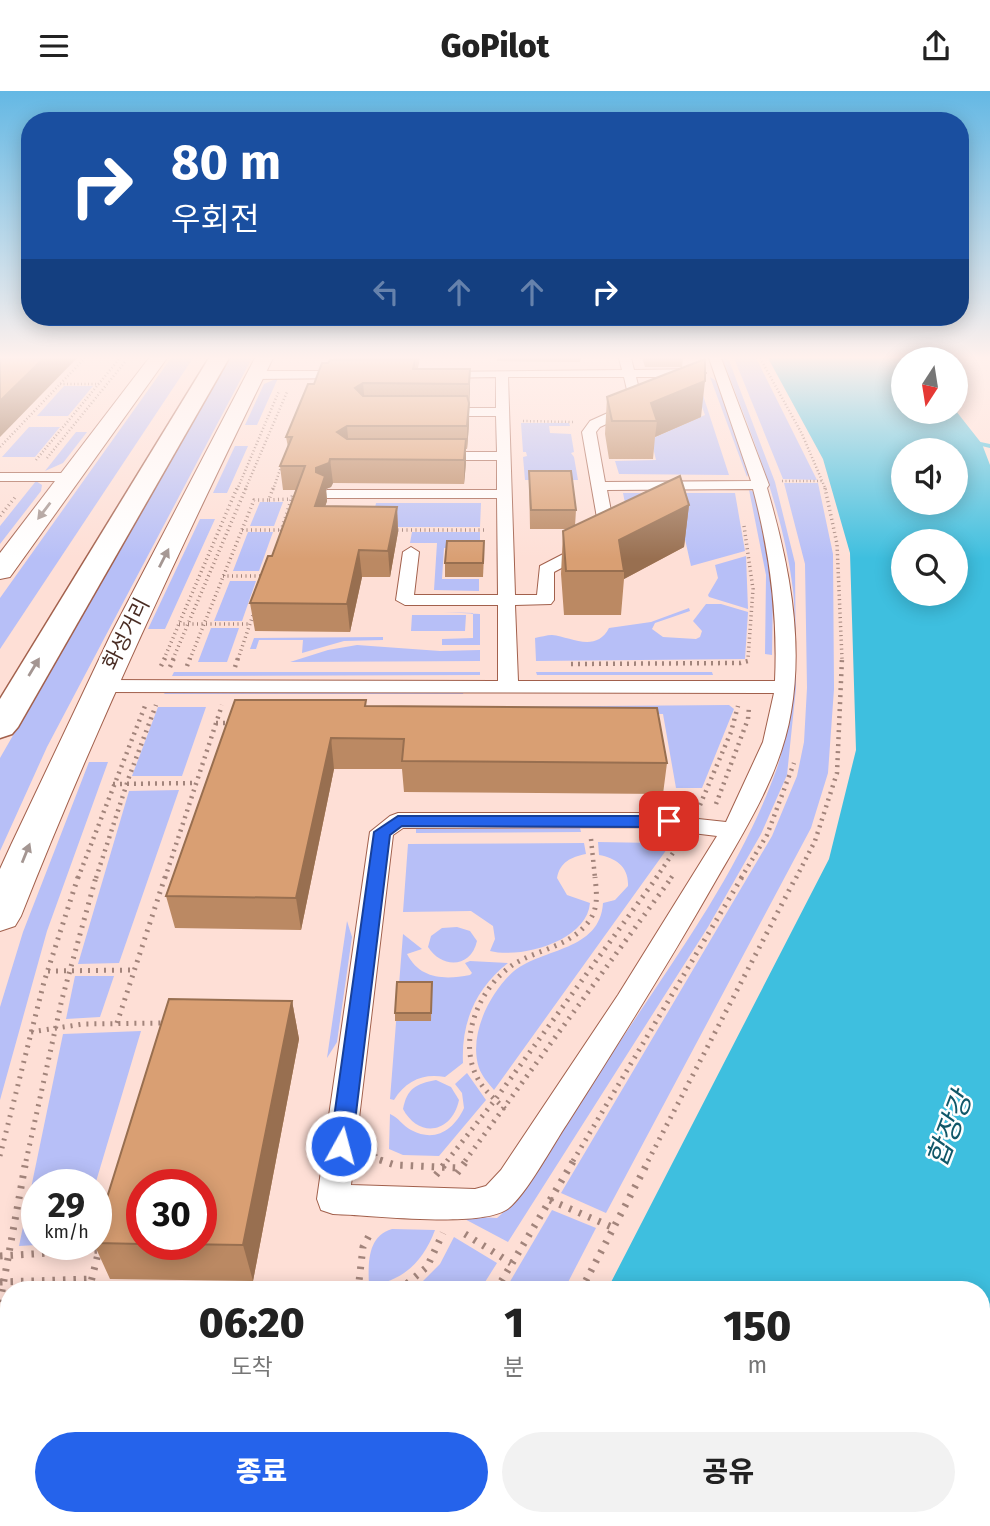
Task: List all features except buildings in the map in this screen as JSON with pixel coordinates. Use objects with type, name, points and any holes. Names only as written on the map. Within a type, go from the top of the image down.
[{"type":"highway","points":[[7,667],[161,425]]},
{"type":"highway","points":[[0,727],[179,425]]},
{"type":"main road","points":[[0,571],[108,425]]},
{"type":"main road","name":"화성거리","points":[[0,916],[100,686],[245,425]]},
{"type":"street","points":[[503,425],[508,688]]},
{"type":"street","points":[[411,552],[405,600],[545,600],[546,570],[608,537],[589,432],[594,425]]},
{"type":"street","points":[[732,831],[643,820],[398,821],[382,832],[334,1199],[441,1212],[496,1199],[512,1180],[640,988],[732,831],[764,767],[785,687],[782,574],[774,483],[746,425]]},
{"type":"street","points":[[419,456],[505,456]]},
{"type":"street","points":[[0,477],[70,477]]},
{"type":"street","points":[[599,486],[774,483]]},
{"type":"street","points":[[327,494],[506,494]]},
{"type":"street","points":[[100,686],[158,690],[785,687]]},
{"type":"path","points":[[0,447],[21,425]]},
{"type":"path","points":[[0,516],[67,425]]},
{"type":"path","points":[[27,477],[72,425]]},
{"type":"path","points":[[2,1281],[4,1255],[70,971],[125,784],[179,624],[255,425]]},
{"type":"path","points":[[0,1156],[48,971],[81,869],[148,699],[158,690],[188,624],[256,425]]},
{"type":"path","points":[[574,425],[575,433]]},
{"type":"path","points":[[185,670],[254,500],[269,500],[284,461]]},
{"type":"path","points":[[774,483],[823,481]]},
{"type":"path","points":[[278,541],[293,494],[327,494]]},
{"type":"path","points":[[242,530],[295,530]]},
{"type":"path","points":[[391,530],[507,530]]},
{"type":"path","points":[[262,588],[270,565]]},
{"type":"path","points":[[223,576],[266,576]]},
{"type":"path","points":[[234,670],[258,600]]},
{"type":"path","points":[[179,624],[250,624]]},
{"type":"path","points":[[117,1023],[223,698]]},
{"type":"path","points":[[672,838],[697,843],[706,826],[748,719],[749,708],[743,700]]},
{"type":"path","points":[[216,723],[243,723]]},
{"type":"path","points":[[113,784],[196,783]]},
{"type":"path","points":[[578,836],[603,836]]},
{"type":"path","points":[[505,1109],[482,1088],[475,1075],[470,1048],[471,1025],[485,994],[506,971],[523,959],[568,941],[580,932],[596,912],[598,903],[591,836]]},
{"type":"path","points":[[410,1281],[427,1267],[441,1212],[460,1168],[674,874]]},
{"type":"path","points":[[48,971],[135,970]]},
{"type":"path","points":[[32,1031],[57,1026],[164,1023],[160,1036]]},
{"type":"path","points":[[373,1135],[372,1149],[376,1158],[396,1165],[460,1168]]},
{"type":"path","points":[[550,1200],[614,1228]]},
{"type":"path","points":[[441,1212],[511,1263]]},
{"type":"path","points":[[359,1281],[363,1247],[376,1225]]},
{"type":"path","points":[[32,1281],[92,1279],[97,1260]]},
{"type":"shaded area","points":[[123,425],[149,425],[0,649],[0,598]]},
{"type":"shaded area","points":[[191,425],[217,425],[47,747],[0,851],[0,758]]},
{"type":"shaded area","points":[[521,425],[570,425],[549,426],[550,433],[571,434],[574,452],[571,453],[578,480],[525,480],[523,457],[527,456],[526,452],[523,452]]},
{"type":"shaded area","points":[[683,425],[713,425],[729,475],[619,474],[615,461],[656,460],[651,439]]},
{"type":"shaded area","points":[[728,425],[732,425],[749,472],[747,477]]},
{"type":"shaded area","points":[[748,425],[753,425],[775,482],[795,563],[796,688],[787,775],[761,834],[708,927],[508,1242],[459,1216],[497,1218],[507,1209],[718,892],[750,831],[777,768],[790,705],[795,631],[793,590],[782,530]]},
{"type":"shaded area","points":[[761,425],[789,425],[817,480],[783,479]]},
{"type":"shaded area","points":[[29,427],[60,427],[35,457],[2,457]]},
{"type":"shaded area","points":[[76,432],[87,432],[63,463],[45,471]]},
{"type":"shaded area","points":[[235,446],[248,446],[227,493],[213,493]]},
{"type":"shaded area","points":[[36,481],[42,485],[41,491],[0,544],[0,526]]},
{"type":"shaded area","points":[[784,483],[818,483],[833,554],[834,689],[828,773],[811,828],[606,1213],[561,1193],[772,836],[797,776],[804,742],[807,688],[805,564]]},
{"type":"shaded area","points":[[749,490],[754,492],[766,539],[773,588],[772,655],[765,654],[766,575]]},
{"type":"shaded area","points":[[623,493],[735,493],[745,551],[691,566],[678,508],[626,508]]},
{"type":"shaded area","points":[[260,502],[283,502],[274,526],[250,526]]},
{"type":"shaded area","points":[[376,503],[481,503],[480,527],[371,527]]},
{"type":"shaded area","points":[[200,519],[215,519],[165,629],[148,629]]},
{"type":"shaded area","points":[[248,532],[273,532],[259,571],[233,571]]},
{"type":"shaded area","points":[[412,532],[480,532],[480,548],[444,548],[442,579],[479,579],[479,591],[434,590],[437,543],[410,543]]},
{"type":"shaded area","points":[[746,556],[748,609],[709,597],[718,578],[715,565]]},
{"type":"shaded area","points":[[230,581],[256,581],[242,621],[214,621]]},
{"type":"shaded area","points":[[706,604],[721,604],[748,612],[745,659],[536,661],[535,638],[552,635],[590,642],[604,636],[609,628],[651,622],[689,608],[690,611],[655,623],[652,629],[663,637],[696,639],[702,631],[693,621]]},
{"type":"shaded area","points":[[473,614],[480,614],[480,645],[442,645],[442,639],[473,638]]},
{"type":"shaded area","points":[[412,615],[466,615],[465,631],[411,631]]},
{"type":"shaded area","points":[[211,628],[239,628],[227,662],[198,662]]},
{"type":"shaded area","points":[[383,637],[383,640],[344,641],[302,653],[303,640],[259,640],[256,649],[250,649],[254,638]]},
{"type":"shaded area","points":[[357,645],[440,651],[480,650],[480,661],[290,662],[328,650]]},
{"type":"shaded area","points":[[174,672],[480,672],[480,675],[172,676]]},
{"type":"shaded area","points":[[536,672],[712,672],[713,675],[537,675]]},
{"type":"shaded area","points":[[166,691],[464,691],[463,694],[164,694]]},
{"type":"shaded area","points":[[729,705],[734,709],[702,788],[676,788],[663,714],[460,715],[461,707]]},
{"type":"shaded area","points":[[158,707],[206,707],[182,776],[132,776]]},
{"type":"shaded area","points":[[89,762],[108,762],[47,931],[0,1100],[0,1007],[23,932]]},
{"type":"shaded area","points":[[179,790],[119,963],[78,964],[129,791]]},
{"type":"shaded area","points":[[580,828],[581,832],[416,833],[416,829]]},
{"type":"shaded area","points":[[598,842],[663,843],[667,849],[494,1090],[483,1077],[476,1055],[479,1028],[489,1002],[514,971],[526,963],[581,940],[592,931],[600,919],[603,903],[615,900],[628,886],[624,869],[611,858],[599,855]]},
{"type":"shaded area","points":[[584,843],[586,854],[567,861],[557,878],[567,895],[590,903],[586,916],[577,928],[550,944],[518,952],[490,951],[495,939],[493,926],[471,911],[403,912],[408,844]]},
{"type":"shaded area","points":[[347,921],[352,937],[337,1042],[327,1058]]},
{"type":"shaded area","points":[[457,927],[470,931],[477,941],[474,950],[463,961],[448,962],[428,947],[431,936],[442,928]]},
{"type":"shaded area","points":[[403,934],[422,949],[407,954],[412,962],[419,969],[434,976],[470,975],[472,973],[465,963],[470,961],[508,963],[487,983],[473,1007],[465,1034],[463,1063],[445,1077],[416,1079],[404,1087],[394,1100],[390,1099]]},
{"type":"shaded area","points":[[75,976],[114,976],[100,1017],[66,1019]]},
{"type":"shaded area","points":[[141,1031],[100,1169],[35,1169],[63,1034]]},
{"type":"shaded area","points":[[467,1073],[486,1100],[439,1156],[403,1155],[389,1149],[390,1114],[420,1134],[436,1135],[455,1123],[464,1108],[462,1093],[455,1084]]},
{"type":"shaded area","points":[[436,1080],[451,1087],[459,1100],[450,1120],[434,1128],[426,1128],[410,1119],[403,1109],[407,1096],[414,1088]]},
{"type":"shaded area","points":[[552,1210],[596,1228],[569,1281],[510,1281]]},
{"type":"shaded area","points":[[392,1229],[435,1230],[424,1252],[402,1275],[388,1281],[369,1281],[369,1260],[373,1244]]},
{"type":"shaded area","points":[[454,1237],[497,1263],[486,1281],[423,1281],[440,1264]]},
{"type":"water","name":"합장강","points":[[804,425],[967,425],[982,444],[990,465],[990,1281],[612,1281],[829,859],[856,750],[850,553],[823,459]]},
{"type":"waterway","points":[[971,442],[990,446]]},
{"type":"route","points":[[341,1146],[382,832],[398,821],[669,821]]}]
